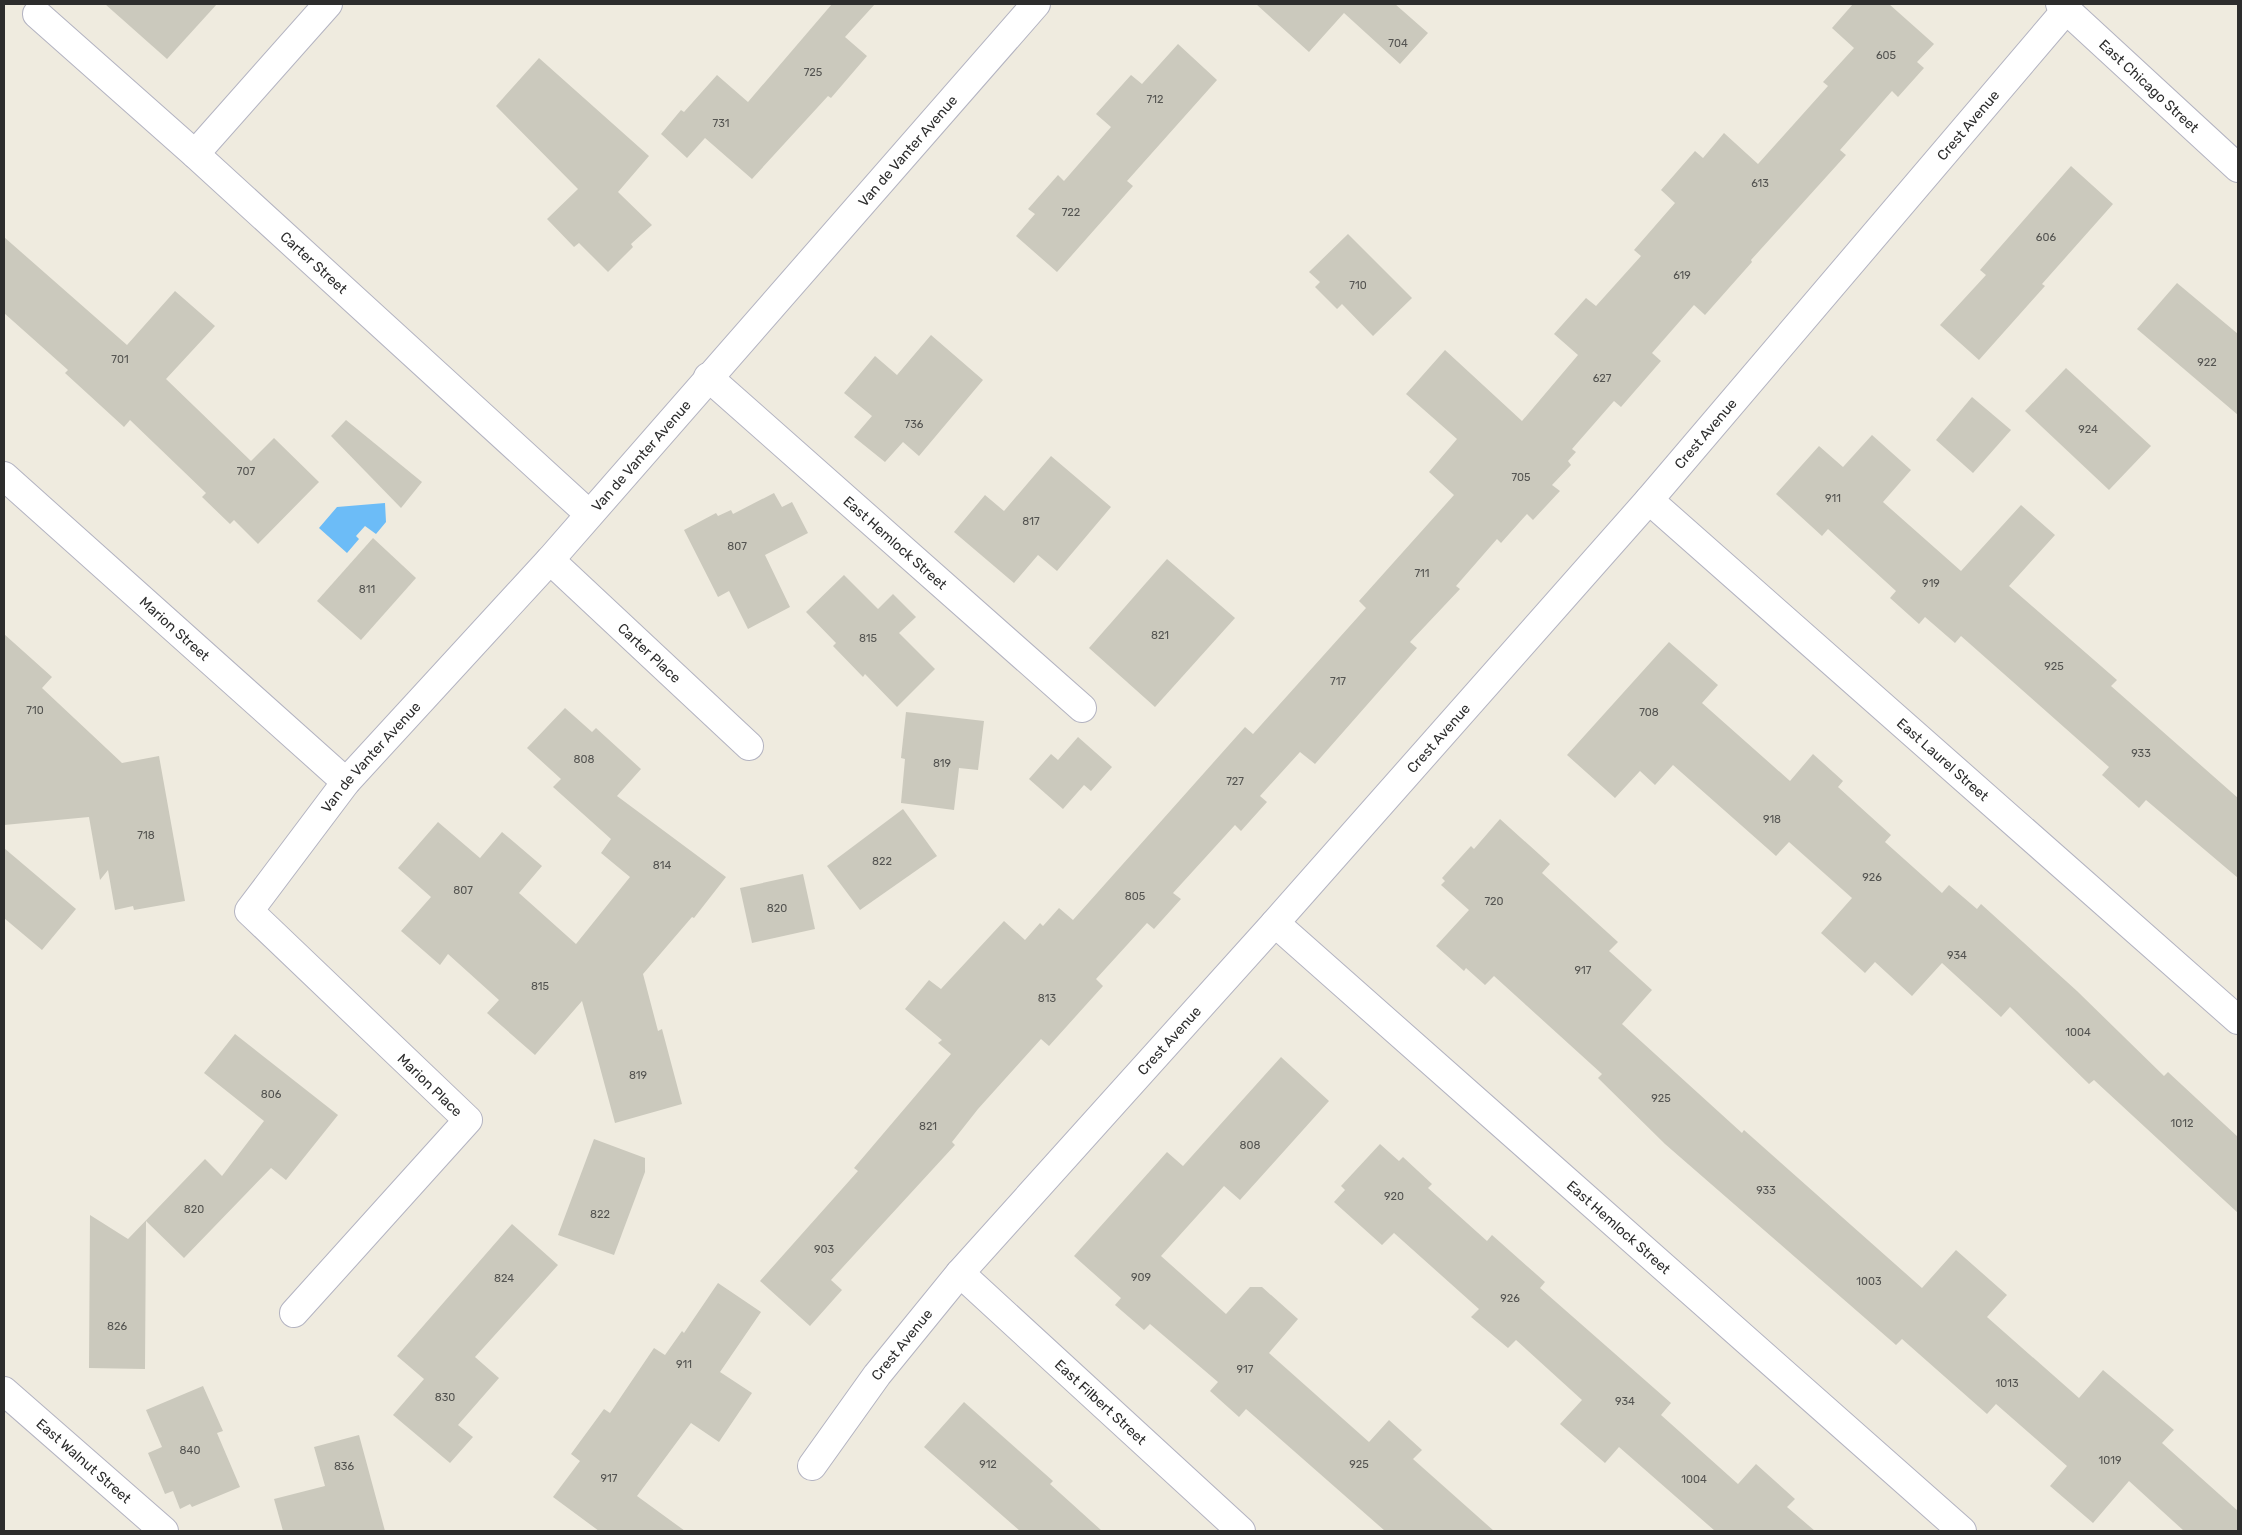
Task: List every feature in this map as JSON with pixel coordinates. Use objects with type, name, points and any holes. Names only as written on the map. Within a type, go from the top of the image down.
[{"type":"street","points":[[195,154],[328,4]]},
{"type":"street","name":"Van de Vanter Avenue","points":[[249,911],[346,782],[550,560],[1036,4]]},
{"type":"street","name":"East Chicago Street","points":[[2064,7],[2238,168]]},
{"type":"street","name":"Crest Avenue","points":[[812,1466],[876,1375],[960,1273],[1275,923],[1649,500],[2064,7]]},
{"type":"street","name":"Carter Street","points":[[37,14],[195,154],[589,514]]},
{"type":"street","name":"East Hemlock Street","points":[[708,377],[1082,708]]},
{"type":"street","name":"Marion Street","points":[[4,476],[346,782]]},
{"type":"street","name":"East Laurel Street","points":[[1649,500],[2238,1020]]},
{"type":"street","name":"Carter Place","points":[[550,560],[749,746]]},
{"type":"street","name":"Marion Place","points":[[249,911],[468,1120],[294,1314]]},
{"type":"street","name":"East Hemlock Street","points":[[1275,923],[1962,1531]]},
{"type":"street","name":"East Filbert Street","points":[[960,1273],[1241,1531]]},
{"type":"street","name":"East Walnut Street","points":[[4,1391],[164,1531]]},
{"type":"water","points":[[385,503],[386,522],[376,534],[365,526],[356,536],[359,539],[347,553],[319,528],[337,507]]},
{"type":"building","points":[[105,4],[217,4],[167,59]]},
{"type":"building","points":[[832,4],[875,4],[845,37],[867,56],[831,98],[828,96],[752,179],[705,138],[687,158],[661,134],[681,110],[684,112],[717,75],[748,102]]},
{"type":"building","points":[[1256,4],[1395,4],[1428,33],[1400,64],[1344,13],[1309,52]]},
{"type":"building","points":[[1853,4],[1889,4],[1934,44],[1917,62],[1924,68],[1898,97],[1892,91],[1840,150],[1846,155],[1751,260],[1752,262],[1705,315],[1694,305],[1652,353],[1661,361],[1621,407],[1614,401],[1572,449],[1576,452],[1568,461],[1571,465],[1552,485],[1560,491],[1533,520],[1527,514],[1501,543],[1497,539],[1456,586],[1460,589],[1410,642],[1417,648],[1315,764],[1300,752],[1260,796],[1267,802],[1241,831],[1235,825],[1173,893],[1181,899],[1154,929],[1147,923],[1096,979],[1103,986],[1049,1046],[1041,1039],[978,1109],[952,1142],[955,1145],[831,1280],[842,1290],[810,1326],[760,1281],[858,1171],[854,1168],[951,1054],[938,1043],[942,1040],[905,1009],[929,980],[941,989],[1004,921],[1025,940],[1040,923],[1043,926],[1059,908],[1073,920],[1245,727],[1253,734],[1366,608],[1359,601],[1454,495],[1429,472],[1457,439],[1406,394],[1445,350],[1522,421],[1578,355],[1554,334],[1586,298],[1596,306],[1641,256],[1634,250],[1675,203],[1661,190],[1695,151],[1703,158],[1724,133],[1758,164],[1828,86],[1823,82],[1854,48],[1832,28]]},
{"type":"building","points":[[1178,44],[1217,80],[1127,181],[1133,186],[1057,272],[1016,236],[1035,214],[1028,209],[1058,175],[1064,181],[1111,127],[1096,114],[1131,75],[1142,84]]},
{"type":"building","points":[[539,58],[649,156],[618,192],[652,225],[631,244],[633,247],[608,272],[579,243],[574,247],[547,219],[578,189],[496,106]]},
{"type":"building","points":[[2071,166],[2113,204],[2042,284],[2045,286],[1979,360],[1940,325],[1986,275],[1980,270]]},
{"type":"building","points":[[1348,234],[1412,298],[1373,336],[1342,304],[1337,309],[1315,287],[1320,282],[1309,272]]},
{"type":"building","points":[[4,237],[127,345],[175,291],[215,326],[166,379],[251,461],[274,438],[319,482],[258,544],[234,520],[230,524],[202,497],[206,493],[130,420],[124,427],[65,373],[68,370],[4,313]]},
{"type":"building","points":[[2177,283],[2238,334],[2238,415],[2137,329]]},
{"type":"building","points":[[931,335],[983,380],[919,456],[903,442],[885,462],[854,437],[872,416],[844,393],[875,356],[897,375]]},
{"type":"building","points":[[2066,368],[2151,446],[2109,490],[2025,411]]},
{"type":"building","points":[[1972,397],[2011,430],[1973,473],[1936,440]]},
{"type":"building","points":[[346,420],[422,482],[401,508],[331,436]]},
{"type":"building","points":[[1872,435],[1911,470],[1883,502],[1961,571],[2021,505],[2055,535],[2009,586],[2117,680],[2111,686],[2238,798],[2238,878],[2146,800],[2139,808],[2102,775],[2109,767],[1961,636],[1955,643],[1925,617],[1919,624],[1890,598],[1896,591],[1828,529],[1822,536],[1776,494],[1819,446],[1843,467]]},
{"type":"building","points":[[1051,456],[1111,507],[1057,571],[1038,555],[1014,583],[954,532],[985,495],[1004,511]]},
{"type":"building","points":[[774,493],[782,507],[792,502],[808,533],[765,555],[790,607],[748,629],[729,591],[718,597],[684,530],[716,513],[718,516],[731,510],[733,514]]},
{"type":"building","points":[[373,538],[416,578],[361,640],[317,601]]},
{"type":"building","points":[[1167,559],[1235,618],[1155,707],[1089,648]]},
{"type":"building","points":[[844,575],[878,609],[893,594],[916,617],[899,633],[935,669],[897,707],[865,674],[863,677],[833,646],[836,643],[806,612]]},
{"type":"building","points":[[4,634],[52,677],[42,688],[122,763],[159,756],[185,901],[134,910],[133,906],[115,910],[108,870],[100,880],[89,817],[4,825]]},
{"type":"building","points":[[1669,642],[1718,685],[1702,703],[1790,781],[1813,754],[1843,781],[1838,787],[1891,835],[1885,842],[1942,893],[1949,885],[1977,909],[1981,904],[2077,991],[2164,1076],[2168,1072],[2238,1137],[2238,1213],[2094,1080],[2089,1084],[2010,1007],[2001,1017],[1942,963],[1912,996],[1875,962],[1865,973],[1821,933],[1852,898],[1789,842],[1776,856],[1673,765],[1655,785],[1640,771],[1615,798],[1567,755]]},
{"type":"building","points":[[565,708],[592,732],[596,728],[641,769],[617,796],[726,877],[694,918],[692,917],[643,974],[658,1031],[662,1029],[682,1104],[615,1123],[582,1001],[535,1055],[487,1013],[499,1000],[448,954],[440,965],[401,931],[431,897],[398,868],[438,822],[480,858],[502,832],[542,866],[519,893],[576,944],[630,877],[601,853],[611,839],[553,787],[561,779],[527,748]]},
{"type":"building","points":[[906,712],[984,721],[978,770],[959,768],[954,810],[901,803],[905,759],[901,758]]},
{"type":"building","points":[[1078,737],[1112,767],[1091,791],[1084,785],[1063,809],[1029,779],[1051,754],[1058,760]]},
{"type":"building","points":[[903,809],[937,856],[860,910],[827,866]]},
{"type":"building","points":[[1500,819],[1550,864],[1542,873],[1618,942],[1609,951],[1652,990],[1622,1024],[1742,1133],[1744,1130],[1922,1288],[1956,1250],[2007,1295],[1987,1317],[2079,1398],[2103,1370],[2174,1430],[2162,1443],[2238,1511],[2238,1531],[2184,1531],[2129,1481],[2093,1523],[2050,1486],[2067,1466],[1996,1404],[1987,1414],[1902,1339],[1896,1345],[1665,1144],[1598,1078],[1602,1074],[1494,976],[1485,985],[1466,968],[1464,971],[1436,946],[1469,910],[1441,885],[1445,881],[1442,878],[1471,846],[1474,849]]},
{"type":"building","points":[[4,848],[76,909],[42,950],[4,918]]},
{"type":"building","points":[[803,874],[815,929],[752,943],[740,888]]},
{"type":"building","points":[[235,1034],[338,1115],[286,1180],[271,1168],[184,1258],[146,1221],[145,1369],[89,1368],[90,1215],[128,1239],[205,1159],[222,1176],[264,1121],[204,1073]]},
{"type":"building","points":[[1281,1057],[1329,1101],[1240,1200],[1224,1186],[1161,1256],[1226,1314],[1250,1287],[1262,1287],[1298,1319],[1269,1353],[1369,1442],[1389,1420],[1422,1450],[1413,1459],[1494,1531],[1385,1531],[1246,1409],[1239,1417],[1210,1391],[1218,1382],[1150,1324],[1144,1330],[1115,1305],[1121,1298],[1074,1256],[1167,1152],[1183,1166]]},
{"type":"building","points":[[594,1139],[645,1158],[645,1172],[614,1255],[558,1235]]},
{"type":"building","points":[[1380,1144],[1399,1161],[1403,1157],[1432,1184],[1428,1188],[1487,1241],[1492,1235],[1545,1282],[1540,1288],[1671,1403],[1661,1415],[1738,1484],[1756,1464],[1795,1499],[1787,1507],[1815,1531],[1715,1531],[1619,1447],[1605,1463],[1560,1424],[1582,1400],[1516,1340],[1508,1348],[1471,1317],[1479,1309],[1394,1233],[1382,1245],[1334,1202],[1345,1190],[1341,1186]]},
{"type":"building","points":[[512,1224],[558,1265],[475,1357],[499,1378],[458,1425],[473,1437],[450,1463],[393,1415],[424,1379],[397,1356]]},
{"type":"building","points":[[718,1283],[761,1312],[720,1372],[752,1393],[719,1442],[691,1423],[637,1496],[685,1531],[599,1531],[553,1497],[580,1461],[571,1454],[604,1409],[610,1413],[654,1348],[665,1355],[682,1331],[684,1333]]},
{"type":"building","points":[[203,1386],[223,1431],[217,1433],[240,1487],[192,1507],[190,1504],[180,1509],[173,1491],[165,1494],[148,1453],[162,1447],[146,1410]]},
{"type":"building","points":[[964,1402],[1053,1481],[1050,1484],[1102,1531],[1020,1531],[924,1447]]},
{"type":"building","points":[[359,1435],[385,1531],[283,1531],[274,1499],[325,1486],[314,1447]]}]
